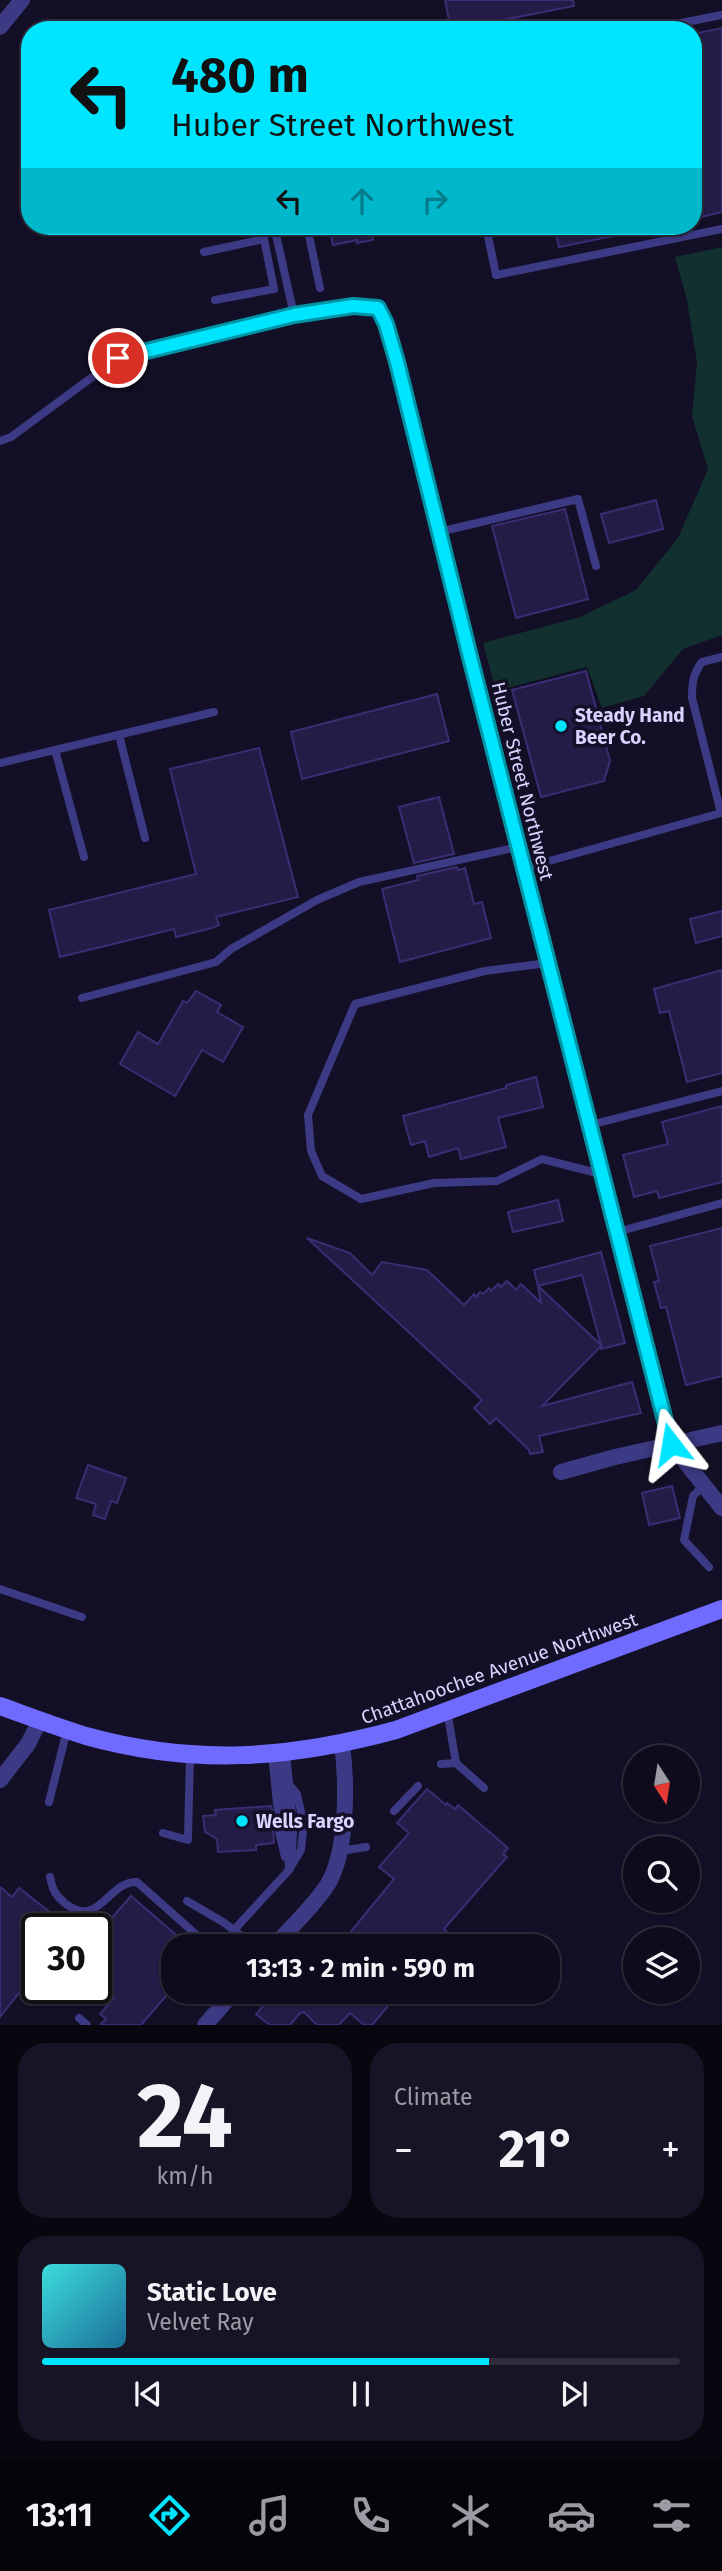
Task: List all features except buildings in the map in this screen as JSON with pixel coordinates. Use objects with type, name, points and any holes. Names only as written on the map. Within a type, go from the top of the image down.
[{"type":"street","points":[[1,24],[22,0]]},
{"type":"street","name":"Huber Street Northwest","points":[[118,358],[294,315],[353,306],[378,308],[386,324],[397,362],[671,1444],[720,1503]]},
{"type":"street","points":[[561,1472],[722,1433]]},
{"type":"street","name":"Chattahoochee Avenue Northwest","points":[[0,1706],[121,1744],[190,1754],[279,1753],[342,1744],[396,1730],[722,1609]]},
{"type":"street","points":[[0,1780],[28,1744],[40,1720]]},
{"type":"street","points":[[284,1934],[327,1885],[337,1866],[345,1766],[342,1744]]},
{"type":"street","points":[[205,2025],[223,2004]]},
{"type":"lane","points":[[691,21],[722,15]]},
{"type":"lane","points":[[702,233],[722,229]]},
{"type":"lane","points":[[215,300],[274,289],[263,235]]},
{"type":"lane","points":[[276,235],[294,315]]},
{"type":"lane","points":[[309,235],[320,288]]},
{"type":"lane","points":[[488,235],[496,275],[693,235]]},
{"type":"lane","points":[[204,252],[264,239]]},
{"type":"lane","points":[[0,441],[11,437],[118,358]]},
{"type":"lane","points":[[439,532],[578,499],[596,566]]},
{"type":"lane","points":[[524,868],[721,813],[692,698],[692,686],[694,673],[702,662],[722,657]]},
{"type":"lane","points":[[0,763],[214,712]]},
{"type":"lane","points":[[119,735],[145,838]]},
{"type":"lane","points":[[55,750],[84,857]]},
{"type":"lane","points":[[82,998],[216,962],[231,949],[317,900],[359,882],[518,847]]},
{"type":"lane","points":[[548,963],[485,971],[355,1004],[308,1115],[311,1151],[322,1176],[361,1199],[434,1183],[497,1181],[541,1158],[603,1175]]},
{"type":"lane","points":[[590,1125],[722,1091]]},
{"type":"lane","points":[[617,1231],[722,1203]]},
{"type":"lane","points":[[704,1485],[693,1496],[684,1539],[709,1567]]},
{"type":"lane","points":[[0,1590],[82,1618]]},
{"type":"lane","points":[[447,1710],[456,1763],[484,1788]]},
{"type":"lane","points":[[49,1802],[67,1729]]},
{"type":"lane","points":[[279,1753],[288,1783],[289,1813],[279,1753]]},
{"type":"lane","points":[[163,1833],[188,1840],[190,1754]]},
{"type":"lane","points":[[440,1764],[456,1763]]},
{"type":"lane","points":[[394,1811],[418,1786]]},
{"type":"lane","points":[[234,1930],[289,1870],[301,1850],[290,1832],[289,1870]]},
{"type":"lane","points":[[340,1851],[366,1847]]},
{"type":"lane","points":[[50,1877],[54,1894],[77,1911],[85,1912],[93,1910],[124,1885],[137,1882],[196,1934]]},
{"type":"lane","points":[[187,1901],[239,1934]]},
{"type":"lane","points":[[79,2018],[88,2025]]},
{"type":"green space","points":[[722,247],[722,635],[683,649],[644,696],[602,708],[587,667],[496,691],[483,643],[580,617],[636,590],[678,538],[708,469],[692,416],[697,363],[687,300],[675,257]]},
{"type":"place","name":"Steady Hand Beer Co.","points":[[561,726]]},
{"type":"place","name":"Wells Fargo","points":[[242,1821]]},
{"type":"route","points":[[118,358],[294,315],[353,306],[378,308],[386,324],[397,362],[671,1444]]}]
